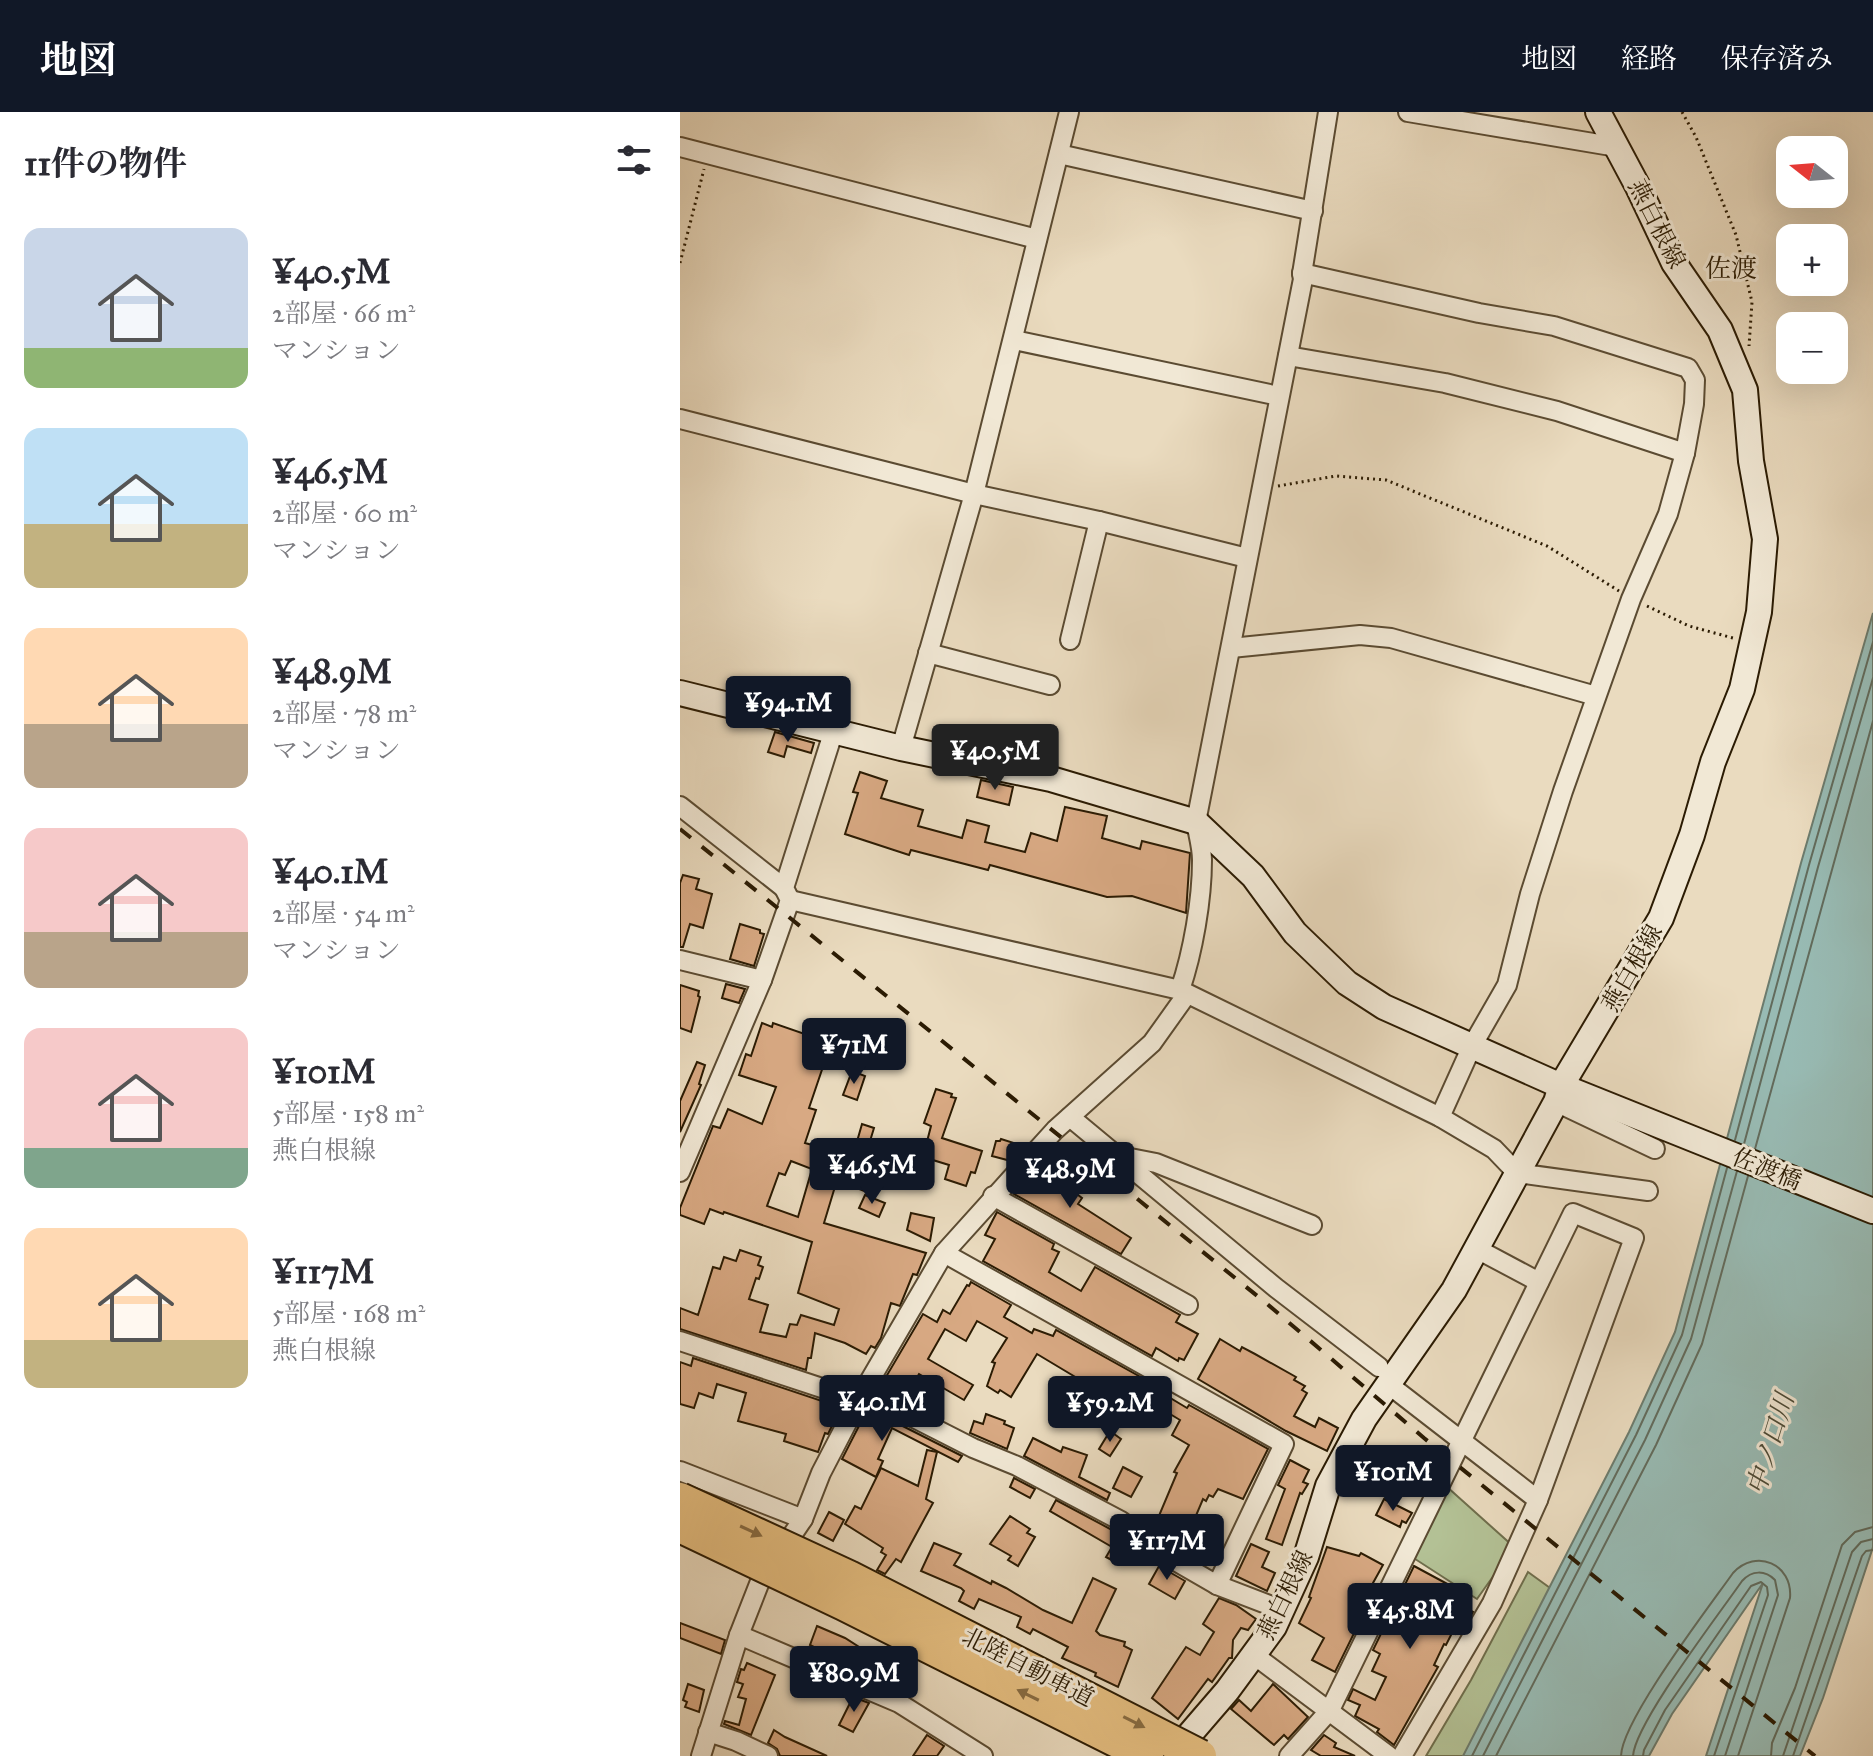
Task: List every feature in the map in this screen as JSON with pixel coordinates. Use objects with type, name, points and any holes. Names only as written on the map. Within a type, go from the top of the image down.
[{"type":"highway","name":"北陸自動車道","points":[[680,1499],[849,1577],[1200,1756]]},
{"type":"highway","name":"北陸自動車道","points":[[680,1526],[1147,1756]]},
{"type":"main road","name":"燕白根線","points":[[1171,1756],[1227,1691],[1274,1627],[1306,1557],[1328,1486],[1364,1419],[1383,1375],[1454,1290],[1558,1094],[1661,918],[1692,835],[1713,762],[1742,689],[1759,612],[1765,539],[1751,461],[1745,390],[1720,330],[1674,263],[1598,112]]},
{"type":"main road","points":[[680,693],[901,748],[1051,779],[1196,822]]},
{"type":"main road","name":"佐渡橋","points":[[1196,822],[1253,876],[1295,933],[1347,983],[1384,1007],[1472,1046],[1558,1094],[1659,1138],[1873,1211]]},
{"type":"street","points":[[901,748],[974,494],[1069,112]]},
{"type":"street","points":[[701,1756],[739,1635],[759,1584],[803,1519],[821,1473],[863,1392],[944,1253],[993,1196],[1070,1117],[1152,1043],[1184,992],[1202,858],[1196,822],[1303,279],[1328,112]]},
{"type":"street","points":[[1408,112],[1617,147]]},
{"type":"street","points":[[680,147],[1037,239]]},
{"type":"street","points":[[1059,154],[1313,211]]},
{"type":"street","points":[[1302,273],[1479,313],[1554,326],[1688,368],[1695,380],[1685,453],[1668,514],[1631,599],[1596,696],[1530,894],[1507,985],[1472,1046],[1440,1117]]},
{"type":"street","points":[[1014,340],[1279,396]]},
{"type":"street","points":[[1288,356],[1445,383],[1557,411],[1685,453]]},
{"type":"street","points":[[680,419],[974,494],[1247,558]]},
{"type":"street","points":[[1070,640],[1099,521]]},
{"type":"street","points":[[1231,648],[1360,635],[1391,638],[1596,696]]},
{"type":"street","points":[[928,653],[1050,685]]},
{"type":"street","points":[[680,1172],[762,980],[834,730]]},
{"type":"street","points":[[680,806],[787,894],[1184,992],[1440,1117],[1494,1149],[1517,1173],[1648,1191]]},
{"type":"street","points":[[680,960],[762,980]]},
{"type":"street","points":[[1070,1117],[1462,1441],[1538,1500]]},
{"type":"street","points":[[1117,1156],[1156,1163],[1312,1225]]},
{"type":"street","points":[[993,1196],[1188,1305]]},
{"type":"street","points":[[1289,1756],[1330,1710],[1573,1213],[1634,1238],[1538,1500],[1492,1603],[1402,1756]]},
{"type":"street","points":[[1477,1249],[1539,1282]]},
{"type":"street","points":[[944,1253],[1284,1444],[1217,1585]]},
{"type":"street","points":[[680,1341],[837,1393],[863,1392],[973,1448],[1017,1466],[1121,1521],[1165,1555],[1217,1585],[1282,1610]]},
{"type":"street","points":[[680,1471],[803,1519]]},
{"type":"street","points":[[739,1635],[899,1703],[983,1756]]},
{"type":"street","points":[[1254,1655],[1389,1756]]},
{"type":"street","points":[[708,1732],[768,1756]]},
{"type":"path","points":[[1682,112],[1696,137],[1736,235],[1752,302],[1749,346]]},
{"type":"path","points":[[680,263],[708,154]]},
{"type":"path","points":[[1262,489],[1336,476],[1386,480],[1547,546],[1631,599],[1689,626],[1752,644]]},
{"type":"green space","points":[[1446,1486],[1514,1547],[1477,1599],[1412,1557]]},
{"type":"green space","points":[[1528,1572],[1557,1593],[1474,1756],[1426,1756],[1471,1680]]},
{"type":"water","name":"中ノ口川","points":[[1873,613],[1873,1547],[1823,1698],[1800,1756],[1706,1756],[1763,1583],[1672,1714],[1649,1756],[1463,1756],[1629,1432],[1675,1332],[1801,863]]},
{"type":"building","points":[[775,732],[814,743],[811,753],[787,746],[784,757],[768,752]]},
{"type":"building","points":[[860,772],[887,781],[881,798],[923,810],[918,826],[962,838],[967,820],[989,826],[985,842],[1025,852],[1031,833],[1057,841],[1065,807],[1107,816],[1102,838],[1140,849],[1142,841],[1190,853],[1186,913],[1132,896],[1107,897],[990,865],[988,870],[911,850],[909,855],[845,834],[858,793],[853,792]]},
{"type":"building","points":[[981,780],[1013,787],[1009,805],[977,797]]},
{"type":"building","points":[[683,875],[699,879],[696,889],[712,894],[703,928],[690,924],[683,947],[680,947],[680,883]]},
{"type":"building","points":[[740,924],[764,934],[754,966],[730,959]]},
{"type":"building","points":[[726,984],[745,989],[739,1003],[722,998]]},
{"type":"building","points":[[680,985],[699,991],[691,1032],[680,1028]]},
{"type":"building","points":[[762,1023],[772,1027],[773,1023],[831,1043],[809,1108],[816,1110],[805,1143],[827,1149],[828,1144],[854,1152],[862,1124],[874,1128],[867,1151],[885,1160],[882,1171],[877,1169],[869,1193],[837,1180],[824,1223],[926,1253],[917,1275],[913,1274],[900,1306],[891,1303],[881,1338],[875,1348],[871,1346],[866,1354],[815,1333],[806,1370],[680,1329],[680,1308],[698,1315],[713,1267],[720,1269],[724,1257],[736,1261],[740,1250],[761,1257],[758,1265],[763,1267],[749,1299],[768,1305],[760,1332],[786,1337],[790,1324],[797,1325],[801,1315],[834,1325],[839,1309],[798,1293],[812,1242],[710,1209],[704,1224],[680,1215],[680,1208],[713,1126],[720,1128],[728,1109],[762,1124],[776,1087],[739,1075],[746,1054],[751,1056]],"holes":[[[791,1161],[812,1169],[798,1217],[767,1206],[779,1173],[785,1175]]]},
{"type":"building","points":[[697,1062],[705,1065],[701,1085],[680,1132],[680,1101]]},
{"type":"building","points":[[852,1071],[865,1076],[857,1100],[843,1095]]},
{"type":"building","points":[[936,1089],[956,1098],[942,1138],[982,1151],[975,1173],[971,1172],[966,1186],[945,1179],[949,1165],[923,1157],[931,1126],[924,1123]]},
{"type":"building","points":[[1001,1139],[1017,1147],[1011,1161],[992,1156],[996,1141]]},
{"type":"building","points":[[1045,1170],[1082,1198],[1078,1204],[1131,1238],[1121,1254],[1014,1194],[1029,1176],[1037,1181]]},
{"type":"building","points":[[865,1195],[885,1203],[879,1217],[859,1208]]},
{"type":"building","points":[[997,1212],[1054,1244],[1052,1249],[1059,1252],[1049,1272],[1081,1291],[1095,1267],[1180,1315],[1176,1322],[1198,1334],[1184,1360],[1179,1358],[1178,1361],[1156,1348],[1152,1356],[983,1261],[995,1239],[985,1235]]},
{"type":"building","points":[[911,1213],[934,1218],[930,1241],[907,1230]]},
{"type":"building","points":[[971,1282],[1011,1305],[1004,1317],[1032,1333],[1034,1329],[1053,1336],[1056,1330],[1164,1390],[1162,1393],[1187,1408],[1189,1405],[1268,1449],[1243,1499],[1218,1489],[1213,1497],[1209,1495],[1206,1501],[1203,1499],[1184,1544],[1188,1545],[1185,1552],[1172,1545],[1153,1530],[1177,1473],[1174,1472],[1189,1445],[1172,1435],[1180,1420],[1155,1405],[1148,1416],[1133,1413],[1080,1384],[1082,1381],[1037,1354],[1011,1397],[1000,1390],[998,1393],[987,1386],[995,1363],[992,1362],[1007,1338],[977,1321],[966,1341],[945,1329],[928,1359],[973,1385],[964,1400],[919,1374],[906,1396],[912,1400],[910,1403],[880,1387],[923,1314],[937,1322],[943,1310],[950,1314]]},
{"type":"building","points":[[1220,1339],[1240,1351],[1242,1347],[1255,1354],[1296,1377],[1294,1380],[1305,1386],[1302,1390],[1307,1393],[1294,1416],[1315,1427],[1319,1418],[1338,1428],[1327,1451],[1286,1431],[1198,1379]]},
{"type":"building","points":[[693,1358],[834,1405],[831,1411],[838,1414],[828,1434],[825,1433],[818,1452],[784,1441],[786,1434],[738,1421],[746,1393],[717,1384],[713,1398],[699,1393],[694,1408],[680,1404],[680,1362],[691,1366]]},
{"type":"building","points":[[873,1411],[962,1456],[958,1462],[892,1428],[878,1459],[883,1461],[876,1477],[842,1459],[862,1420],[868,1422]]},
{"type":"building","points":[[986,1414],[1014,1428],[1007,1449],[970,1433],[974,1421],[983,1424]]},
{"type":"building","points":[[1110,1431],[1121,1439],[1110,1456],[1099,1449]]},
{"type":"building","points":[[1033,1438],[1061,1452],[1063,1447],[1087,1455],[1079,1477],[1110,1493],[1107,1500],[1024,1456]]},
{"type":"building","points":[[927,1450],[937,1452],[926,1499],[933,1503],[901,1562],[896,1559],[885,1574],[877,1570],[886,1555],[881,1552],[883,1548],[845,1524],[855,1506],[861,1509],[881,1468],[918,1486]]},
{"type":"building","points":[[1380,1451],[1430,1479],[1422,1494],[1392,1477],[1387,1485],[1368,1475]]},
{"type":"building","points":[[1290,1460],[1309,1470],[1303,1482],[1308,1484],[1300,1493],[1282,1545],[1266,1539],[1285,1489],[1278,1485]]},
{"type":"building","points":[[1123,1467],[1142,1477],[1131,1497],[1113,1488]]},
{"type":"building","points":[[1014,1478],[1035,1489],[1030,1498],[1010,1487]]},
{"type":"building","points":[[1384,1499],[1412,1513],[1406,1523],[1402,1521],[1400,1527],[1376,1515]]},
{"type":"building","points":[[1056,1500],[1129,1542],[1117,1563],[1106,1557],[1112,1547],[1050,1511]]},
{"type":"building","points":[[829,1512],[844,1520],[833,1541],[818,1533]]},
{"type":"building","points":[[1010,1516],[1030,1529],[1027,1533],[1035,1537],[1018,1566],[1008,1560],[1011,1556],[990,1544]]},
{"type":"building","points":[[934,1543],[961,1554],[954,1565],[991,1584],[992,1581],[1072,1623],[1093,1578],[1116,1589],[1096,1631],[1125,1642],[1124,1646],[1132,1650],[1118,1687],[1062,1658],[1068,1647],[1033,1629],[1030,1634],[1017,1627],[1021,1617],[979,1599],[974,1609],[959,1601],[964,1591],[961,1588],[921,1571]]},
{"type":"building","points":[[1251,1544],[1269,1552],[1262,1567],[1275,1573],[1267,1591],[1236,1576]]},
{"type":"building","points":[[1327,1547],[1359,1556],[1361,1553],[1383,1565],[1335,1672],[1312,1660],[1324,1638],[1299,1623],[1311,1598]]},
{"type":"building","points":[[1159,1566],[1185,1581],[1175,1599],[1149,1584]]},
{"type":"building","points":[[1414,1566],[1453,1587],[1450,1594],[1456,1597],[1454,1602],[1473,1612],[1467,1623],[1462,1620],[1455,1634],[1452,1633],[1444,1644],[1434,1665],[1438,1667],[1394,1745],[1377,1732],[1379,1729],[1355,1716],[1360,1705],[1348,1700],[1353,1689],[1375,1700],[1386,1677],[1372,1671],[1380,1654],[1373,1650]]},
{"type":"building","points":[[1219,1598],[1256,1619],[1248,1630],[1241,1628],[1233,1640],[1232,1658],[1212,1682],[1208,1679],[1178,1719],[1152,1698],[1186,1647],[1200,1655],[1214,1632],[1203,1624]]},
{"type":"building","points":[[680,1623],[725,1640],[721,1654],[680,1638]]},
{"type":"building","points":[[817,1626],[867,1652],[857,1672],[812,1653],[814,1647],[810,1645]]},
{"type":"building","points":[[747,1663],[775,1675],[751,1735],[724,1724],[725,1721],[739,1725],[746,1699],[738,1697],[743,1684],[737,1682],[741,1669],[744,1670]]},
{"type":"building","points":[[688,1684],[704,1690],[699,1712],[685,1707],[687,1702],[683,1700]]},
{"type":"building","points":[[1273,1684],[1308,1717],[1288,1739],[1284,1735],[1274,1745],[1231,1709],[1239,1700],[1251,1711]]},
{"type":"building","points":[[853,1697],[869,1703],[853,1732],[839,1725]]},
{"type":"building","points":[[774,1730],[827,1756],[780,1756],[777,1749],[768,1743]]},
{"type":"building","points":[[927,1735],[944,1746],[937,1756],[913,1756]]},
{"type":"building","points":[[1324,1735],[1336,1743],[1334,1747],[1355,1756],[1321,1756],[1311,1750]]},
{"type":"railway","points":[[680,829],[1266,1303],[1424,1438],[1815,1756]]},
{"type":"district","name":"佐渡","points":[[1731,268]]}]
